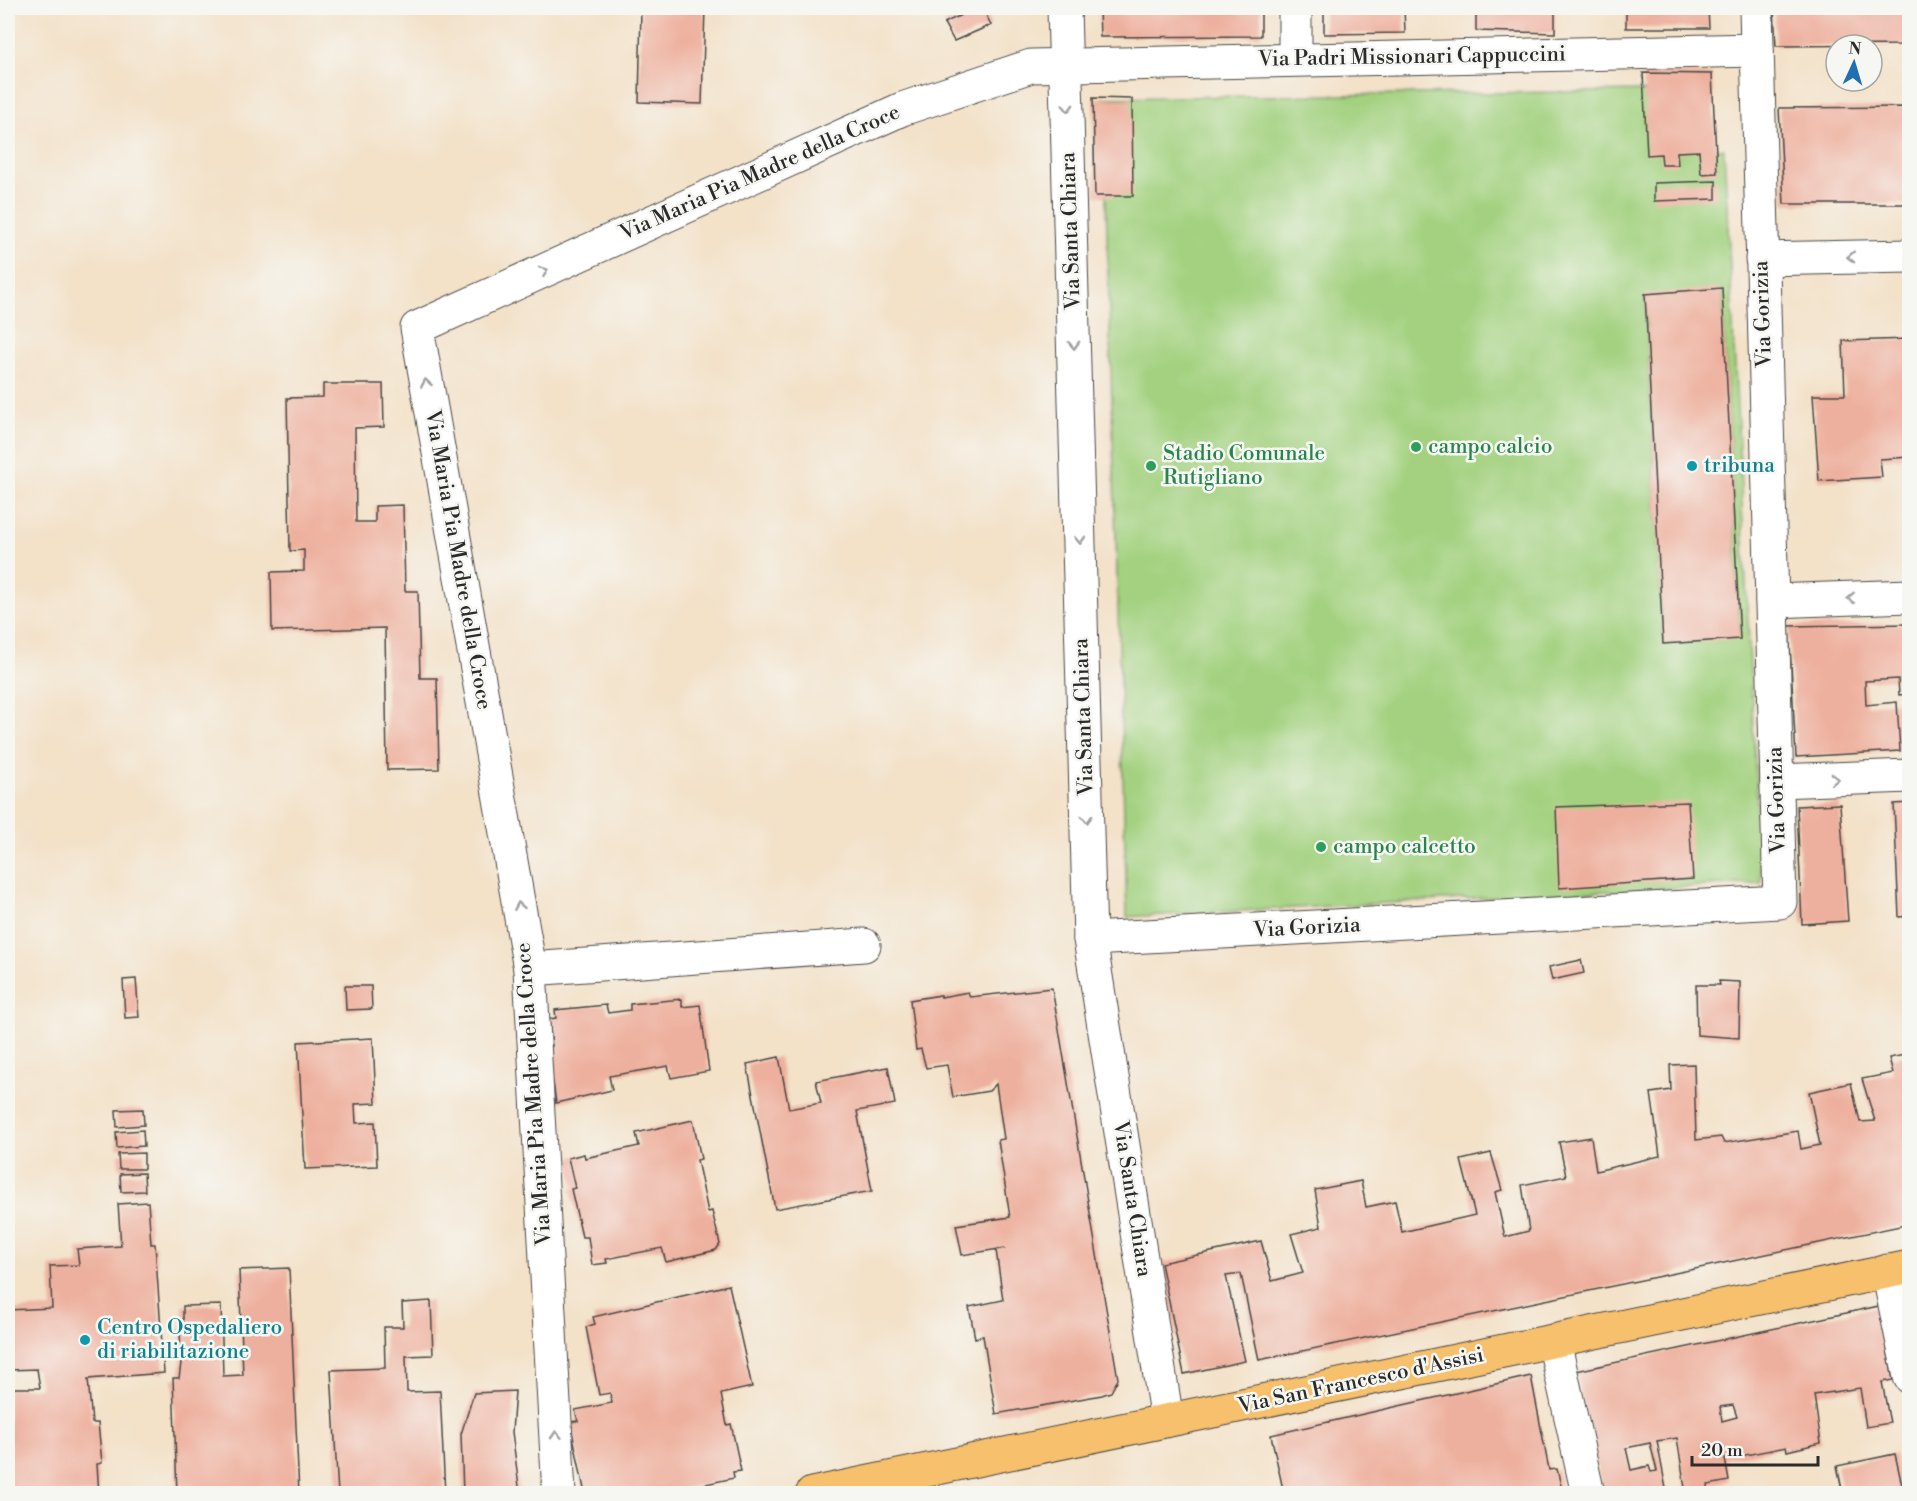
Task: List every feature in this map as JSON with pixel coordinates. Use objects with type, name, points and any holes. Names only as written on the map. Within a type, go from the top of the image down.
[{"type":"main road","name":"Via San Francesco d'Assisi","points":[[825,1492],[1899,1269]]},
{"type":"street","name":"Via Santa Chiara","points":[[1064,8],[1090,939],[1167,1420]]},
{"type":"street","points":[[1295,8],[1296,59]]},
{"type":"street","name":"Via Gorizia","points":[[1090,939],[1780,902],[1756,8]]},
{"type":"street","name":"Via Padri Missionari Cappuccini","points":[[1067,64],[1757,50]]},
{"type":"street","name":"Via Maria Pia Madre della Croce","points":[[559,1494],[530,969],[417,328],[902,109],[1031,66],[1067,64]]},
{"type":"street","points":[[1762,259],[1910,256]]},
{"type":"street","points":[[1772,601],[1910,596]]},
{"type":"street","points":[[1777,782],[1910,776]]},
{"type":"street","points":[[530,969],[864,945]]},
{"type":"street","points":[[1899,1269],[1910,1377]]},
{"type":"street","points":[[1554,1341],[1588,1494]]},
{"type":"green space","name":"campo calcio","points":[[1647,91],[1650,150],[1724,149],[1761,883],[1127,917],[1103,98]],"holes":[[[1722,289],[1740,638],[1663,644],[1645,295]]]},
{"type":"building","points":[[641,8],[705,8],[702,104],[639,102]]},
{"type":"building","points":[[976,8],[983,8],[991,25],[954,41],[944,23]]},
{"type":"building","points":[[1099,8],[1261,8],[1261,36],[1100,37]]},
{"type":"building","points":[[1324,8],[1404,8],[1405,33],[1324,34]]},
{"type":"building","points":[[1476,8],[1555,8],[1555,33],[1476,31]]},
{"type":"building","points":[[1626,8],[1708,8],[1709,28],[1626,28]]},
{"type":"building","points":[[1774,8],[1906,8],[1909,45],[1884,45],[1884,33],[1824,33],[1824,46],[1776,46]]},
{"type":"building","points":[[1643,73],[1712,74],[1717,173],[1701,174],[1699,151],[1677,152],[1678,165],[1662,165],[1661,154],[1647,155]]},
{"type":"building","points":[[1093,98],[1132,99],[1133,196],[1095,196]]},
{"type":"building","points":[[1910,107],[1910,204],[1784,204],[1779,108]]},
{"type":"building","points":[[1716,181],[1716,199],[1654,201],[1654,183]]},
{"type":"building","name":"tribuna","points":[[1722,288],[1740,639],[1663,644],[1645,294]]},
{"type":"building","points":[[1910,339],[1910,457],[1880,459],[1882,477],[1819,481],[1813,395],[1845,395],[1843,341]]},
{"type":"building","points":[[323,384],[383,384],[384,427],[355,428],[356,522],[375,522],[375,506],[403,505],[405,591],[418,591],[420,678],[437,678],[439,769],[387,770],[385,628],[272,631],[271,572],[304,571],[304,550],[290,551],[287,398],[323,397]]},
{"type":"building","points":[[1910,624],[1910,694],[1899,695],[1898,679],[1865,681],[1866,705],[1897,702],[1900,751],[1796,757],[1789,626]]},
{"type":"building","points":[[1688,802],[1693,879],[1559,888],[1556,807]]},
{"type":"building","points":[[1910,803],[1910,916],[1899,917],[1894,804]]},
{"type":"building","points":[[1840,804],[1848,921],[1802,924],[1797,806]]},
{"type":"building","points":[[1581,960],[1584,973],[1552,980],[1549,967]]},
{"type":"building","points":[[136,979],[139,1017],[125,1018],[123,980]]},
{"type":"building","points":[[1719,981],[1740,982],[1739,1038],[1697,1035],[1696,985],[1720,985]]},
{"type":"building","points":[[345,986],[371,986],[372,1009],[346,1010]]},
{"type":"building","points":[[1052,988],[1118,1379],[1111,1392],[1102,1395],[996,1414],[983,1336],[975,1338],[969,1307],[1003,1300],[996,1250],[1005,1248],[962,1255],[956,1225],[1010,1217],[998,1140],[1004,1139],[996,1084],[989,1091],[953,1097],[947,1065],[926,1068],[921,1049],[916,1050],[910,1000],[968,992],[970,997]]},
{"type":"building","points":[[682,999],[682,1007],[700,1005],[709,1071],[671,1078],[668,1066],[609,1076],[612,1090],[556,1103],[553,1082],[549,1082],[545,1047],[552,1046],[549,1019],[556,1018],[555,1010],[606,1005],[608,1013],[630,1010],[630,1004]]},
{"type":"building","points":[[373,1038],[376,1103],[355,1104],[356,1123],[375,1122],[377,1166],[305,1169],[298,1042]]},
{"type":"building","points":[[1910,1054],[1910,1224],[1259,1360],[1241,1274],[1226,1276],[1245,1361],[1184,1374],[1161,1263],[1261,1241],[1272,1281],[1303,1273],[1291,1234],[1321,1227],[1315,1190],[1361,1181],[1366,1207],[1395,1201],[1402,1232],[1475,1215],[1461,1160],[1491,1153],[1502,1190],[1495,1192],[1505,1237],[1529,1231],[1522,1185],[1566,1176],[1559,1142],[1591,1137],[1596,1171],[1660,1156],[1651,1093],[1671,1090],[1670,1065],[1694,1064],[1696,1140],[1721,1137],[1724,1143],[1798,1131],[1801,1149],[1820,1145],[1809,1092],[1851,1083],[1860,1122],[1875,1121],[1862,1079],[1893,1073],[1889,1058]]},
{"type":"building","points":[[779,1057],[789,1109],[821,1103],[816,1081],[888,1067],[895,1104],[857,1111],[872,1191],[775,1209],[747,1064]]},
{"type":"building","points":[[143,1109],[144,1125],[117,1127],[116,1110]]},
{"type":"building","points":[[693,1120],[701,1159],[697,1160],[708,1212],[712,1211],[720,1244],[716,1250],[666,1262],[662,1248],[606,1259],[607,1263],[592,1265],[588,1237],[582,1237],[571,1189],[575,1188],[568,1158],[584,1154],[585,1158],[639,1146],[636,1133]]},
{"type":"building","points":[[143,1130],[144,1146],[117,1148],[116,1132]]},
{"type":"building","points":[[144,1153],[144,1169],[119,1169],[118,1154]]},
{"type":"building","points":[[144,1173],[145,1191],[121,1192],[120,1174]]},
{"type":"building","name":"Centro Ospedaliero di riabilitazione","points":[[148,1202],[151,1244],[155,1244],[164,1373],[88,1379],[92,1423],[98,1423],[102,1463],[97,1464],[99,1494],[8,1494],[8,1388],[40,1388],[37,1369],[8,1370],[8,1310],[52,1308],[50,1266],[79,1265],[77,1249],[121,1246],[118,1204]]},
{"type":"building","points":[[289,1268],[299,1494],[177,1494],[173,1378],[179,1378],[180,1326],[183,1326],[183,1306],[221,1305],[223,1376],[243,1375],[239,1270]]},
{"type":"building","points":[[729,1285],[752,1387],[721,1394],[727,1425],[731,1424],[741,1471],[733,1472],[734,1478],[659,1494],[585,1494],[570,1422],[578,1421],[575,1410],[612,1403],[610,1393],[599,1395],[586,1327],[595,1324],[593,1317]]},
{"type":"building","points":[[431,1301],[433,1355],[406,1356],[407,1392],[440,1391],[445,1494],[338,1494],[331,1370],[385,1368],[384,1327],[403,1327],[402,1303]]},
{"type":"building","points":[[1879,1306],[1893,1380],[1882,1382],[1890,1423],[1866,1427],[1860,1388],[1814,1395],[1821,1443],[1787,1451],[1786,1447],[1725,1459],[1729,1481],[1708,1485],[1709,1494],[1686,1494],[1677,1438],[1657,1441],[1667,1494],[1603,1494],[1576,1371]],"holes":[[[1733,1405],[1737,1417],[1722,1421],[1720,1407]],[[1650,1443],[1657,1471],[1651,1472],[1649,1466],[1631,1470],[1626,1448]]]},
{"type":"building","points":[[1531,1376],[1549,1470],[1557,1469],[1563,1494],[1284,1494],[1271,1435]]},
{"type":"building","points":[[515,1391],[512,1432],[520,1494],[463,1494],[461,1434],[474,1393]]},
{"type":"building","points":[[1895,1454],[1904,1494],[1843,1494],[1837,1466]]},
{"type":"place","name":"campo calcio","points":[[1416,447]]},
{"type":"place","name":"Stadio Comunale Rutigliano","points":[[1151,466]]},
{"type":"place","name":"tribuna","points":[[1692,466]]},
{"type":"place","name":"campo calcetto","points":[[1321,847]]},
{"type":"place","name":"Centro Ospedaliero di riabilitazione","points":[[85,1340]]}]
